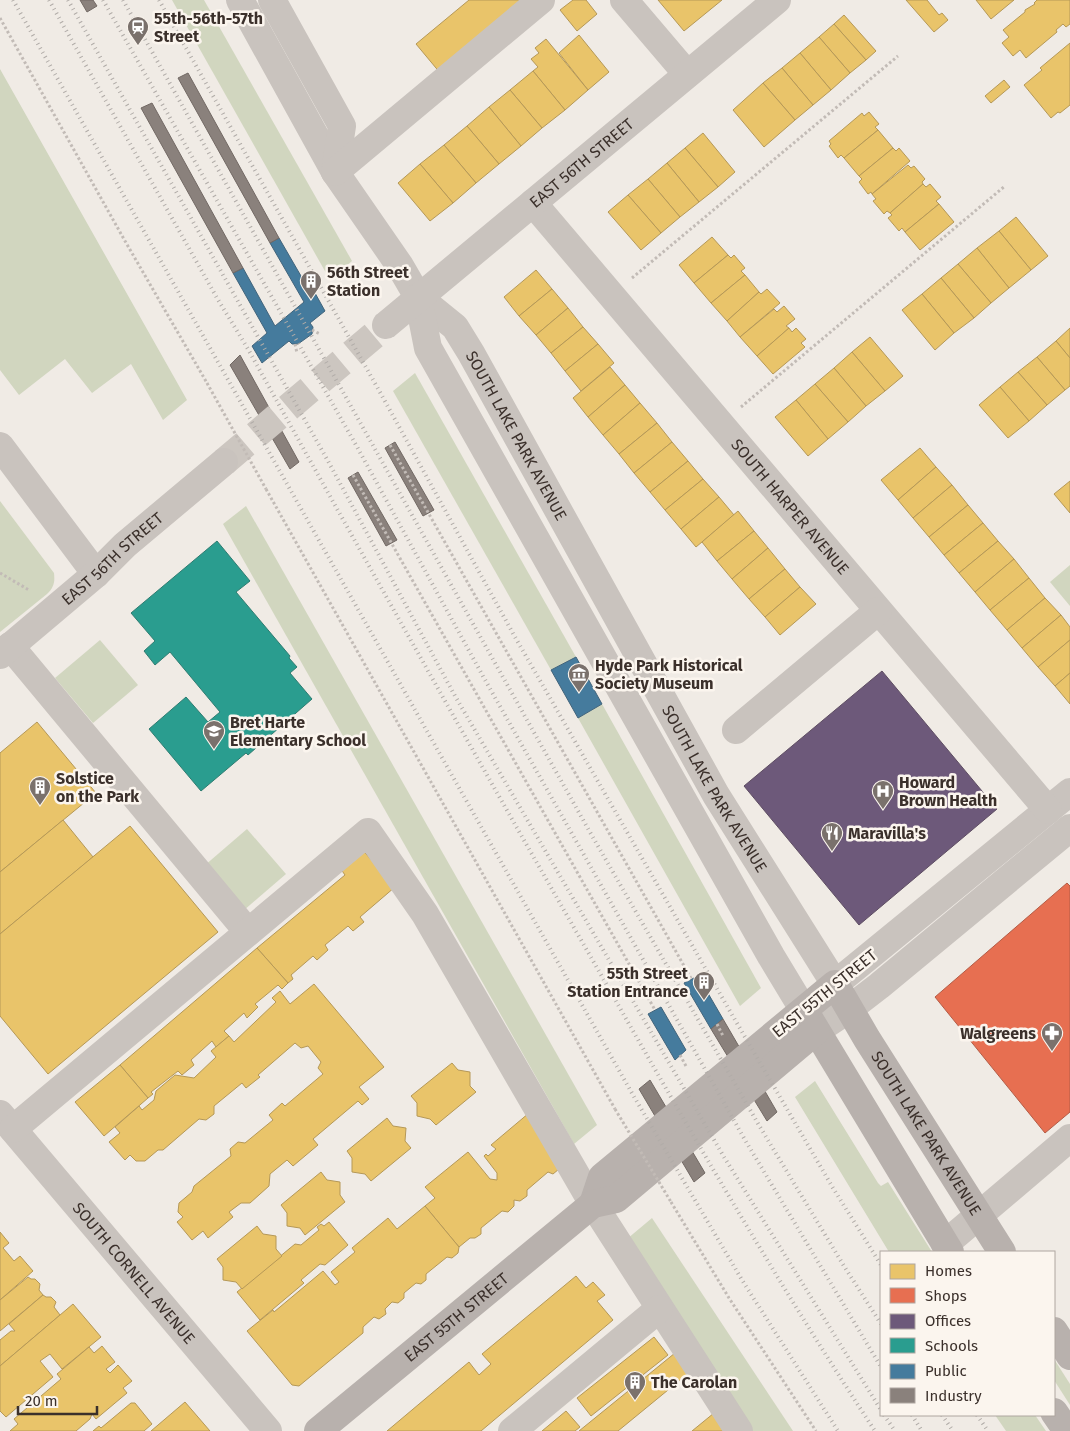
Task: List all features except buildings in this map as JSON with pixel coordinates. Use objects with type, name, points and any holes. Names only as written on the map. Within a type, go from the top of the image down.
[{"type":"main road","name":"SOUTH LAKE PARK AVENUE","points":[[834,984],[1001,1251]]},
{"type":"main road","name":"EAST 55TH STREET","points":[[318,1431],[593,1204],[602,1177],[810,1020],[834,984]]},
{"type":"main road","name":"SOUTH LAKE PARK AVENUE","points":[[810,1020],[948,1248]]},
{"type":"main road","points":[[1055,1333],[1070,1356]]},
{"type":"main road","points":[[1055,1414],[1066,1431]]},
{"type":"street","name":"SOUTH LAKE PARK AVENUE","points":[[240,0],[335,172],[400,266],[418,297],[428,348],[750,920],[810,1020]]},
{"type":"street","points":[[272,0],[342,126],[335,172]]},
{"type":"street","points":[[335,172],[541,0]]},
{"type":"street","points":[[624,0],[687,74]]},
{"type":"street","name":"EAST 56TH STREET","points":[[386,325],[777,0]]},
{"type":"street","name":"SOUTH HARPER AVENUE","points":[[533,203],[1048,810]]},
{"type":"street","name":"SOUTH LAKE PARK AVENUE","points":[[418,297],[455,327],[471,353],[716,795],[834,984]]},
{"type":"street","points":[[0,446],[96,574]]},
{"type":"street","name":"EAST 56TH STREET","points":[[5,650],[96,574],[125,545],[224,462]]},
{"type":"street","points":[[736,730],[878,611]]},
{"type":"street","points":[[5,650],[248,932]]},
{"type":"street","name":"EAST 55TH STREET","points":[[834,984],[1070,792]]},
{"type":"street","name":"EAST 55TH STREET","points":[[810,1020],[850,1009],[1070,828]]},
{"type":"street","points":[[6,1121],[248,932],[368,832],[425,914],[593,1204],[739,1431]]},
{"type":"street","name":"SOUTH CORNELL AVENUE","points":[[6,1121],[268,1431]]},
{"type":"street","points":[[948,1248],[978,1216],[1070,1138]]},
{"type":"street","points":[[512,1431],[659,1309]]},
{"type":"path","points":[[0,18],[125,241],[208,383],[266,490],[616,1109],[729,1298],[816,1431]]},
{"type":"path","points":[[632,278],[898,56]]},
{"type":"path","points":[[740,407],[1005,186]]},
{"type":"path","points":[[312,330],[320,334]]},
{"type":"path","points":[[295,344],[297,353]]},
{"type":"path","points":[[390,445],[692,980]]},
{"type":"path","points":[[353,475],[655,1010]]},
{"type":"path","points":[[0,573],[29,590]]},
{"type":"path","points":[[717,1024],[723,1036]]},
{"type":"path","points":[[680,1055],[687,1068]]},
{"type":"green space","points":[[172,0],[204,0],[352,261],[330,280]]},
{"type":"green space","points":[[0,69],[187,400],[163,420],[131,364],[92,393],[65,359],[19,395],[0,370]]},
{"type":"green space","points":[[415,373],[576,657],[551,670],[393,391]]},
{"type":"green space","points":[[0,501],[54,573],[54,584],[47,594],[0,632]]},
{"type":"green space","points":[[246,506],[597,1125],[574,1144],[223,524]]},
{"type":"green space","points":[[1070,565],[1070,606],[1050,582]]},
{"type":"green space","points":[[100,640],[138,685],[93,723],[55,678]]},
{"type":"green space","points":[[602,704],[761,988],[740,1006],[578,718]]},
{"type":"green space","points":[[247,829],[286,874],[243,911],[204,866]]},
{"type":"green space","points":[[815,1081],[878,1183],[881,1186],[888,1182],[931,1251],[888,1251],[795,1097]]},
{"type":"green space","points":[[652,1218],[793,1431],[750,1431],[627,1239]]},
{"type":"green space","points":[[1055,1361],[1070,1384],[1070,1405],[1055,1382]]},
{"type":"green space","points":[[996,1416],[1036,1416],[1046,1431],[1006,1431]]},
{"type":"tunnel","points":[[224,462],[386,325]]},
{"type":"railway","points":[[13,0],[633,1095],[742,1280],[838,1431]]},
{"type":"railway","points":[[49,0],[666,1089],[768,1261],[875,1431]]},
{"type":"railway","points":[[68,0],[328,461],[455,696],[724,1157],[880,1408]]},
{"type":"railway","points":[[103,0],[356,445],[484,678],[745,1140],[880,1365]]},
{"type":"railway","points":[[123,0],[591,834],[760,1127],[880,1322]]},
{"type":"railway","points":[[159,0],[381,394],[515,637],[731,1013],[833,1188],[880,1263]]},
{"type":"railway","points":[[885,1416],[895,1431]]},
{"type":"railway","points":[[913,1416],[922,1431]]},
{"type":"railway","points":[[943,1416],[953,1431]]},
{"type":"railway","points":[[978,1416],[988,1431]]},
{"type":"place","name":"55th-56th-57th Street","points":[[138,46]]},
{"type":"place","name":"56th Street Station","points":[[311,300]]},
{"type":"place","name":"Hyde Park Historical Society Museum","points":[[579,693]]},
{"type":"place","name":"Bret Harte Elementary School","points":[[214,750]]},
{"type":"place","name":"Solstice on the Park","points":[[40,806]]},
{"type":"place","name":"Howard Brown Health","points":[[883,810]]},
{"type":"place","name":"Maravilla's","points":[[832,852]]},
{"type":"place","name":"55th Street Station Entrance","points":[[704,1001]]},
{"type":"place","name":"Walgreens","points":[[1052,1052]]},
{"type":"place","name":"The Carolan","points":[[635,1401]]}]
